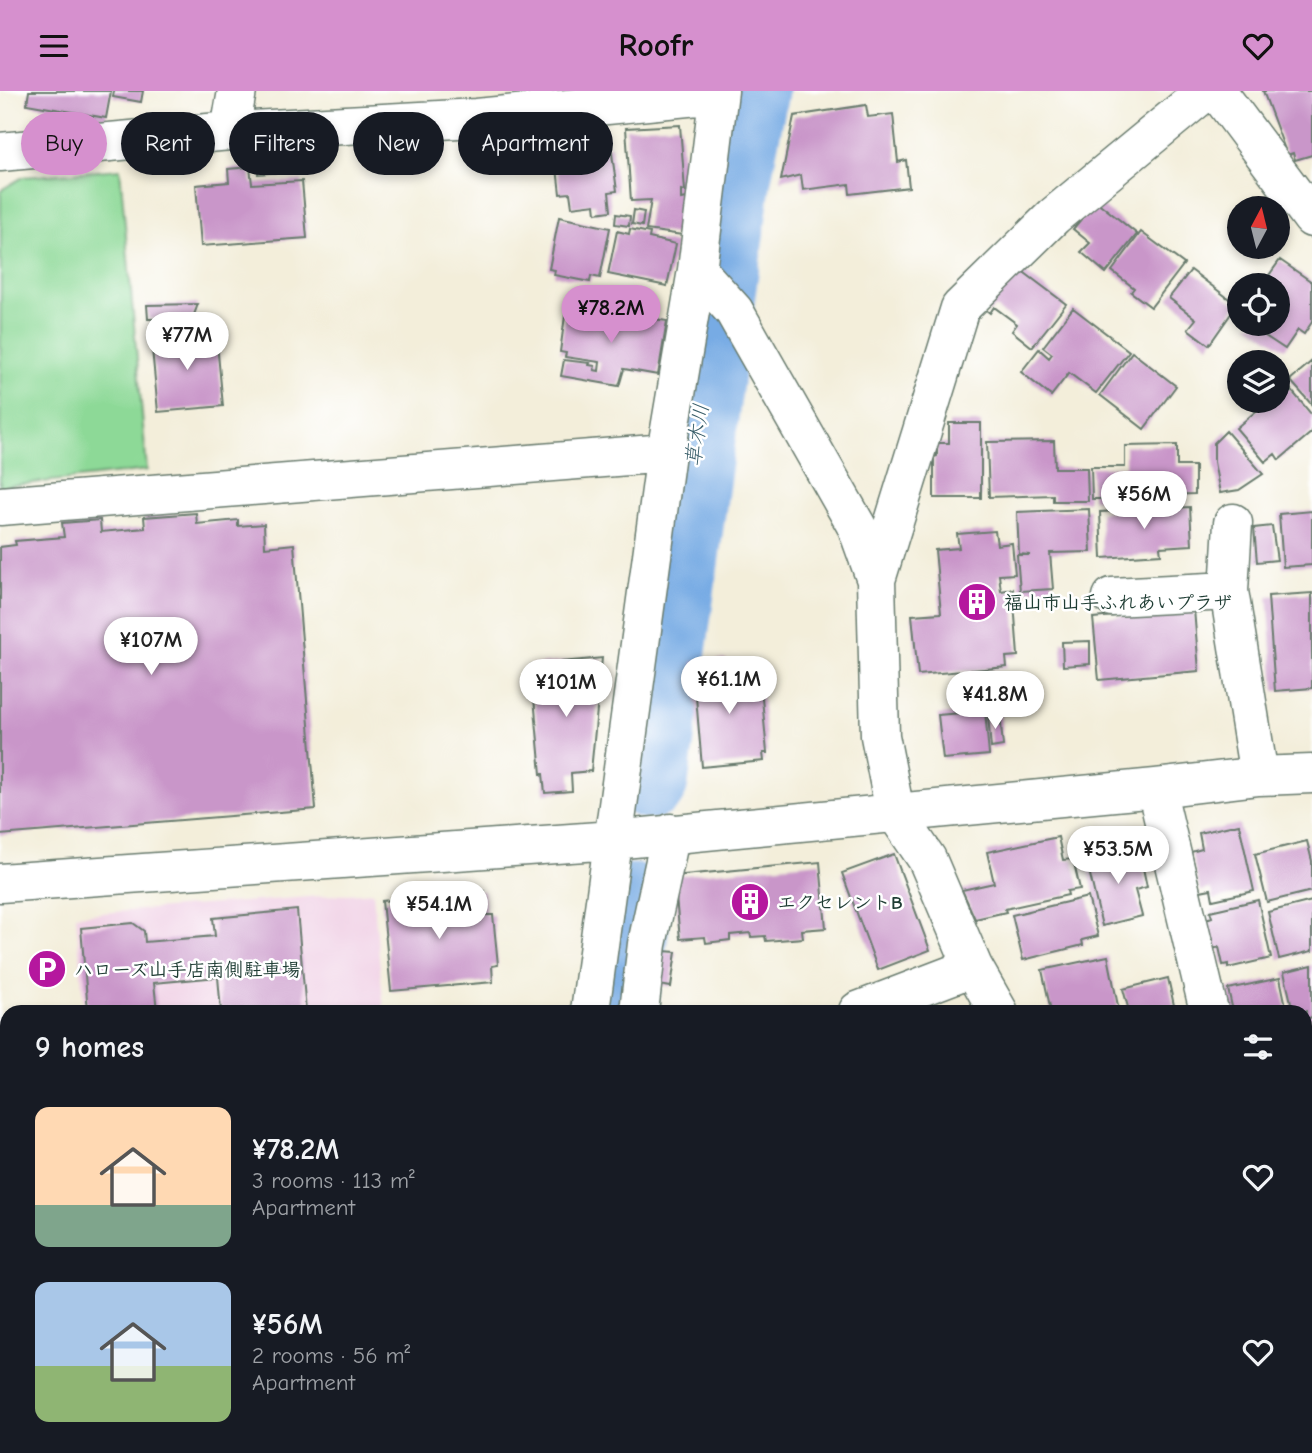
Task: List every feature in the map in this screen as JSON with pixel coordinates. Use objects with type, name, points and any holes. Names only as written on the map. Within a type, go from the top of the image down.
[{"type":"street","points":[[233,112],[237,91]]},
{"type":"street","points":[[876,580],[960,308],[1054,216],[1206,91]]},
{"type":"street","points":[[1217,91],[1301,184],[1312,218]]},
{"type":"street","points":[[339,119],[480,104],[718,93],[709,283],[666,453],[591,1005]]},
{"type":"street","points":[[0,152],[229,131]]},
{"type":"street","points":[[709,283],[734,310],[857,527],[876,580],[880,736],[895,812],[927,859],[973,967],[995,1005]]},
{"type":"street","points":[[0,506],[666,453]]},
{"type":"street","points":[[1233,523],[1229,591],[1259,776]]},
{"type":"street","points":[[1112,597],[1229,591]]},
{"type":"street","points":[[0,883],[613,840],[1312,773]]},
{"type":"street","points":[[1156,788],[1208,1005]]},
{"type":"street","points":[[640,1005],[647,944],[671,833]]},
{"type":"street","points":[[874,1005],[973,967]]},
{"type":"shaded area","points":[[373,892],[383,1005],[84,1005],[76,915]]},
{"type":"green space","points":[[120,169],[147,470],[0,487],[1,190],[23,177],[107,175],[107,170]]},
{"type":"building","points":[[29,91],[111,91],[107,113],[72,112],[27,104]]},
{"type":"building","points":[[114,91],[143,91],[141,102],[113,97]]},
{"type":"building","points":[[1263,91],[1312,91],[1312,155],[1295,160],[1293,153],[1287,155]]},
{"type":"building","points":[[866,105],[868,117],[893,114],[898,162],[906,160],[909,187],[850,194],[849,184],[803,190],[801,175],[781,180],[794,116]]},
{"type":"building","points":[[680,125],[685,191],[681,190],[681,199],[687,198],[683,235],[646,230],[651,200],[631,201],[626,128]]},
{"type":"building","points":[[613,161],[617,191],[609,192],[611,211],[596,213],[595,204],[572,207],[570,193],[560,194],[558,175],[613,175]]},
{"type":"building","points":[[228,169],[229,175],[251,175],[252,184],[302,181],[307,238],[201,246],[196,185],[229,182]]},
{"type":"building","points":[[1096,201],[1137,234],[1106,273],[1081,252],[1090,243],[1073,229]]},
{"type":"building","points":[[634,210],[644,212],[642,226],[632,224]]},
{"type":"building","points":[[616,214],[630,216],[629,226],[615,224]]},
{"type":"building","points":[[559,217],[610,228],[600,278],[591,276],[590,282],[554,275],[555,270],[549,269]]},
{"type":"building","points":[[630,229],[650,233],[649,238],[676,244],[667,286],[608,274],[617,231],[629,234]]},
{"type":"building","points":[[1141,232],[1184,264],[1151,307],[1131,292],[1134,288],[1112,271]]},
{"type":"building","points":[[1280,260],[1312,282],[1312,322],[1304,334],[1298,330],[1285,349],[1265,336],[1290,336],[1290,273],[1271,273]]},
{"type":"building","points":[[1013,264],[1066,304],[1032,347],[1012,331],[1017,324],[994,307],[990,313],[981,306]]},
{"type":"building","points":[[1191,270],[1227,297],[1227,319],[1209,345],[1188,329],[1196,319],[1169,298]]},
{"type":"building","points":[[198,304],[192,320],[148,319],[147,305]]},
{"type":"building","points":[[574,306],[667,321],[658,375],[624,369],[619,386],[561,376],[564,360],[590,363],[589,365],[595,366],[594,370],[599,371],[600,362],[565,357],[566,353],[560,352],[565,316],[572,317]]},
{"type":"building","points":[[1073,308],[1129,351],[1096,393],[1069,373],[1051,396],[1021,372],[1039,349],[1049,358],[1052,354],[1043,347]]},
{"type":"building","points":[[216,333],[223,406],[158,412],[151,338]]},
{"type":"building","points":[[1132,352],[1176,386],[1144,429],[1100,395]]},
{"type":"building","points":[[1312,361],[1312,405],[1290,380]]},
{"type":"building","points":[[1290,389],[1312,415],[1312,432],[1279,460],[1275,454],[1265,462],[1236,428],[1254,413],[1290,413]]},
{"type":"building","points":[[949,423],[981,423],[981,498],[934,498],[934,457],[937,456],[937,443],[949,443]]},
{"type":"building","points":[[1226,431],[1263,474],[1239,490],[1220,493],[1214,462],[1214,443]]},
{"type":"building","points":[[1054,441],[1055,468],[1087,468],[1088,501],[1053,501],[1053,495],[989,497],[987,442]]},
{"type":"building","points":[[1177,445],[1177,466],[1195,466],[1195,494],[1127,496],[1127,493],[1118,493],[1118,499],[1092,499],[1091,467],[1125,467],[1125,446]]},
{"type":"building","points":[[1190,507],[1192,545],[1160,547],[1161,554],[1102,558],[1100,512]]},
{"type":"building","points":[[1089,509],[1091,552],[1050,553],[1053,589],[1020,591],[1017,555],[1030,555],[1019,554],[1017,512]]},
{"type":"building","points":[[1312,511],[1312,565],[1283,567],[1279,514]]},
{"type":"building","points":[[196,513],[197,524],[238,520],[238,526],[264,524],[265,547],[294,544],[316,809],[0,835],[0,547],[16,545],[15,541],[64,537],[62,523],[100,520],[101,532],[145,528],[144,517]]},
{"type":"building","points":[[1272,526],[1277,560],[1257,562],[1254,528]]},
{"type":"building","name":"福山市山手ふれあいプラザ","points":[[995,531],[997,545],[1012,543],[1015,574],[999,575],[1001,591],[1013,589],[1018,656],[1006,657],[1007,667],[918,675],[912,615],[941,613],[935,550],[959,548],[957,534]]},
{"type":"building","points":[[1312,593],[1312,688],[1275,691],[1268,596]]},
{"type":"building","points":[[1194,609],[1199,671],[1099,680],[1093,618]]},
{"type":"building","points":[[1090,641],[1090,664],[1063,666],[1062,642]]},
{"type":"building","points":[[602,658],[591,771],[571,773],[572,791],[545,793],[531,665]]},
{"type":"building","points":[[726,659],[728,679],[760,676],[767,753],[763,753],[764,761],[702,767],[693,662]]},
{"type":"building","points":[[985,711],[989,755],[943,759],[938,715]]},
{"type":"building","points":[[1000,714],[1003,746],[991,748],[988,716]]},
{"type":"building","points":[[1239,824],[1254,891],[1213,900],[1211,889],[1200,891],[1191,852],[1202,849],[1199,833]]},
{"type":"building","points":[[1058,837],[1063,860],[1073,859],[1080,889],[1067,891],[1068,895],[1005,909],[1006,912],[975,919],[962,890],[994,883],[987,852]]},
{"type":"building","points":[[1307,841],[1312,861],[1312,891],[1267,902],[1255,854]]},
{"type":"building","points":[[1139,849],[1147,887],[1135,890],[1142,916],[1102,926],[1087,862]]},
{"type":"building","points":[[894,854],[930,950],[878,970],[842,873]]},
{"type":"building","name":"エクセレントB","points":[[820,862],[826,928],[802,930],[803,938],[766,941],[765,936],[751,937],[750,933],[730,935],[730,940],[706,943],[705,937],[680,939],[674,876]]},
{"type":"building","points":[[484,891],[486,915],[493,915],[498,965],[492,966],[493,982],[391,991],[382,901]]},
{"type":"building","points":[[1088,897],[1098,936],[1082,940],[1083,945],[1023,960],[1012,915]]},
{"type":"building","points":[[1258,900],[1271,958],[1228,968],[1228,964],[1223,965],[1219,947],[1213,949],[1206,919],[1212,917],[1210,911]]},
{"type":"building","points":[[1312,901],[1312,951],[1279,959],[1268,912]]},
{"type":"building","points":[[297,910],[305,1005],[220,1005],[218,977],[154,983],[156,1005],[87,1005],[81,928],[133,923],[144,931],[145,942],[215,936],[213,918]]},
{"type":"building","points":[[663,951],[676,952],[671,987],[659,985]]},
{"type":"building","points":[[1108,956],[1118,1005],[1050,1005],[1042,970]]},
{"type":"building","points":[[1312,965],[1312,1005],[1292,1005],[1284,972]]},
{"type":"building","points":[[1168,978],[1174,1005],[1127,1005],[1123,989]]},
{"type":"building","points":[[1280,978],[1286,1005],[1232,1005],[1228,989]]},
{"type":"waterway","name":"草木川","points":[[650,781],[733,177],[750,91]]},
{"type":"waterway","name":"草木川","points":[[620,1005],[634,902]]},
{"type":"place","name":"福山市山手ふれあいプラザ","points":[[977,602]]},
{"type":"place","name":"エクセレントB","points":[[750,902]]},
{"type":"place","name":"ハローズ山手店南側駐車場","points":[[47,969]]}]
